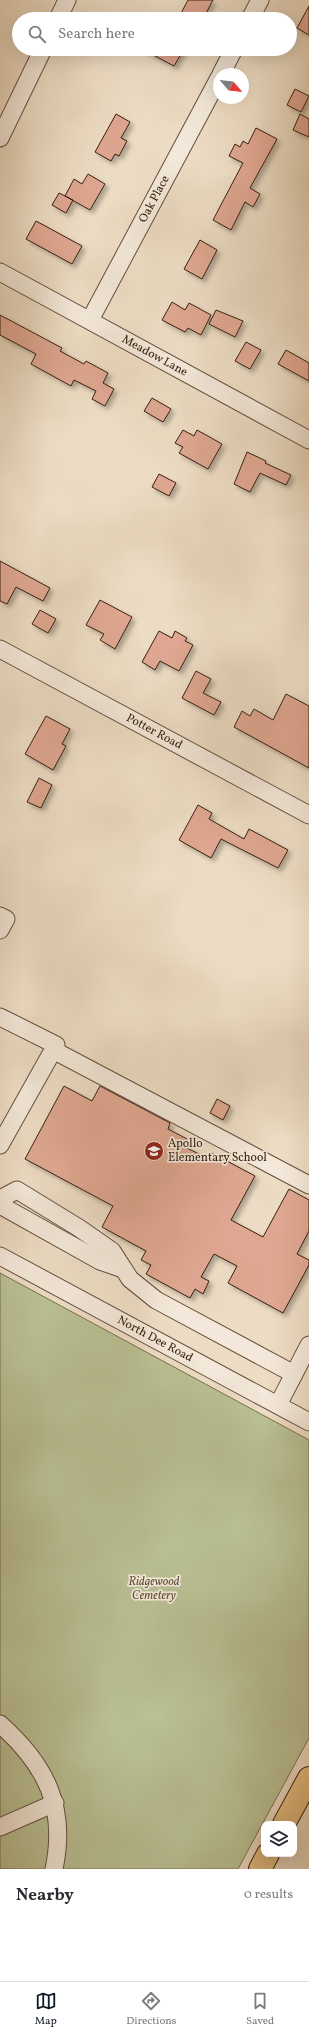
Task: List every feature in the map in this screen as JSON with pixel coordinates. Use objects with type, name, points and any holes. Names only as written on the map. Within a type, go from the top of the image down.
[{"type":"main road","points":[[286,1821],[309,1778]]},
{"type":"main road","points":[[260,1869],[266,1857]]},
{"type":"street","points":[[61,12],[67,0]]},
{"type":"street","points":[[254,12],[260,0]]},
{"type":"street","points":[[0,138],[40,56]]},
{"type":"street","points":[[224,68],[230,56]]},
{"type":"street","name":"Oak Place","points":[[90,320],[213,89]]},
{"type":"street","name":"Meadow Lane","points":[[0,272],[309,440]]},
{"type":"street","name":"Potter Road","points":[[0,649],[309,815]]},
{"type":"street","points":[[0,916],[6,919],[0,930]]},
{"type":"street","points":[[0,1017],[56,1045],[0,1145]]},
{"type":"street","points":[[53,1050],[309,1185]]},
{"type":"street","points":[[0,1200],[17,1190],[79,1228],[112,1251],[130,1280],[156,1300],[294,1374]]},
{"type":"street","points":[[0,1205],[100,1261],[123,1269]]},
{"type":"street","name":"North Dee Road","points":[[0,1256],[309,1422]]},
{"type":"street","points":[[278,1405],[309,1345]]},
{"type":"street","points":[[0,1724],[22,1746],[51,1790],[55,1803],[59,1842],[54,1869]]},
{"type":"street","points":[[0,1827],[55,1803]]},
{"type":"green space","name":"Ridgewood Cemetery","points":[[0,1273],[309,1440],[309,1738],[264,1821],[261,1821],[261,1827],[238,1869],[0,1869]]},
{"type":"building","points":[[188,0],[213,0],[207,12],[182,12]]},
{"type":"building","points":[[309,6],[309,35],[297,28]]},
{"type":"building","points":[[155,56],[180,56],[174,66]]},
{"type":"building","points":[[295,89],[309,96],[301,112],[287,105]]},
{"type":"building","points":[[116,114],[130,122],[121,138],[127,141],[119,156],[115,154],[111,161],[95,152]]},
{"type":"building","points":[[300,114],[309,119],[309,137],[293,130]]},
{"type":"building","points":[[256,128],[277,139],[250,188],[260,194],[253,207],[245,202],[231,230],[213,220],[243,163],[229,156],[235,144],[240,147],[243,141],[248,144]]},
{"type":"building","points":[[88,174],[105,184],[90,210],[65,196],[74,179],[82,184]]},
{"type":"building","points":[[59,193],[73,200],[66,213],[52,205]]},
{"type":"building","points":[[36,221],[82,246],[72,264],[26,239]]},
{"type":"building","points":[[200,240],[217,250],[202,279],[184,269]]},
{"type":"building","points":[[172,302],[185,310],[189,303],[211,315],[201,335],[188,328],[185,332],[162,320]]},
{"type":"building","points":[[216,310],[243,321],[235,337],[209,324]]},
{"type":"building","points":[[0,315],[62,348],[60,351],[84,364],[86,361],[108,373],[103,383],[114,389],[105,406],[92,399],[96,391],[74,380],[71,386],[31,364],[36,354],[0,335]]},
{"type":"building","points":[[246,342],[261,350],[250,369],[235,361]]},
{"type":"building","points":[[286,350],[309,363],[309,381],[278,364]]},
{"type":"building","points":[[152,398],[171,409],[163,422],[144,411]]},
{"type":"building","points":[[183,430],[194,436],[197,430],[222,444],[208,469],[179,453],[183,447],[175,443]]},
{"type":"building","points":[[247,452],[266,461],[265,463],[291,475],[286,485],[260,473],[250,492],[234,484]]},
{"type":"building","points":[[159,474],[176,483],[169,496],[152,487]]},
{"type":"building","points":[[0,561],[50,588],[43,601],[16,587],[7,604],[0,601]]},
{"type":"building","points":[[100,600],[132,617],[115,649],[100,640],[104,634],[86,625]]},
{"type":"building","points":[[40,610],[56,619],[48,633],[32,624]]},
{"type":"building","points":[[159,631],[172,638],[175,631],[187,638],[185,641],[193,645],[179,671],[160,661],[155,670],[142,662]]},
{"type":"building","points":[[196,671],[211,679],[203,693],[221,702],[214,715],[182,698]]},
{"type":"building","points":[[286,694],[309,706],[309,768],[234,727],[242,711],[250,716],[254,709],[273,720]]},
{"type":"building","points":[[46,716],[70,729],[62,744],[66,746],[53,770],[25,754]]},
{"type":"building","points":[[39,778],[52,785],[41,808],[27,802]]},
{"type":"building","points":[[198,805],[212,813],[209,819],[244,839],[249,829],[288,850],[278,868],[221,839],[211,858],[179,840]]},
{"type":"building","points":[[64,1086],[92,1101],[100,1086],[170,1123],[168,1129],[187,1139],[183,1146],[209,1159],[212,1153],[255,1176],[231,1220],[263,1237],[289,1189],[309,1200],[309,1231],[297,1254],[309,1260],[309,1265],[283,1313],[228,1283],[237,1266],[214,1254],[201,1277],[209,1281],[203,1294],[195,1289],[190,1298],[146,1274],[151,1265],[141,1260],[146,1251],[102,1227],[113,1206],[25,1159]]},
{"type":"building","points":[[217,1099],[230,1106],[223,1120],[210,1113]]},
{"type":"place","name":"Apollo Elementary School","points":[[154,1151]]}]
